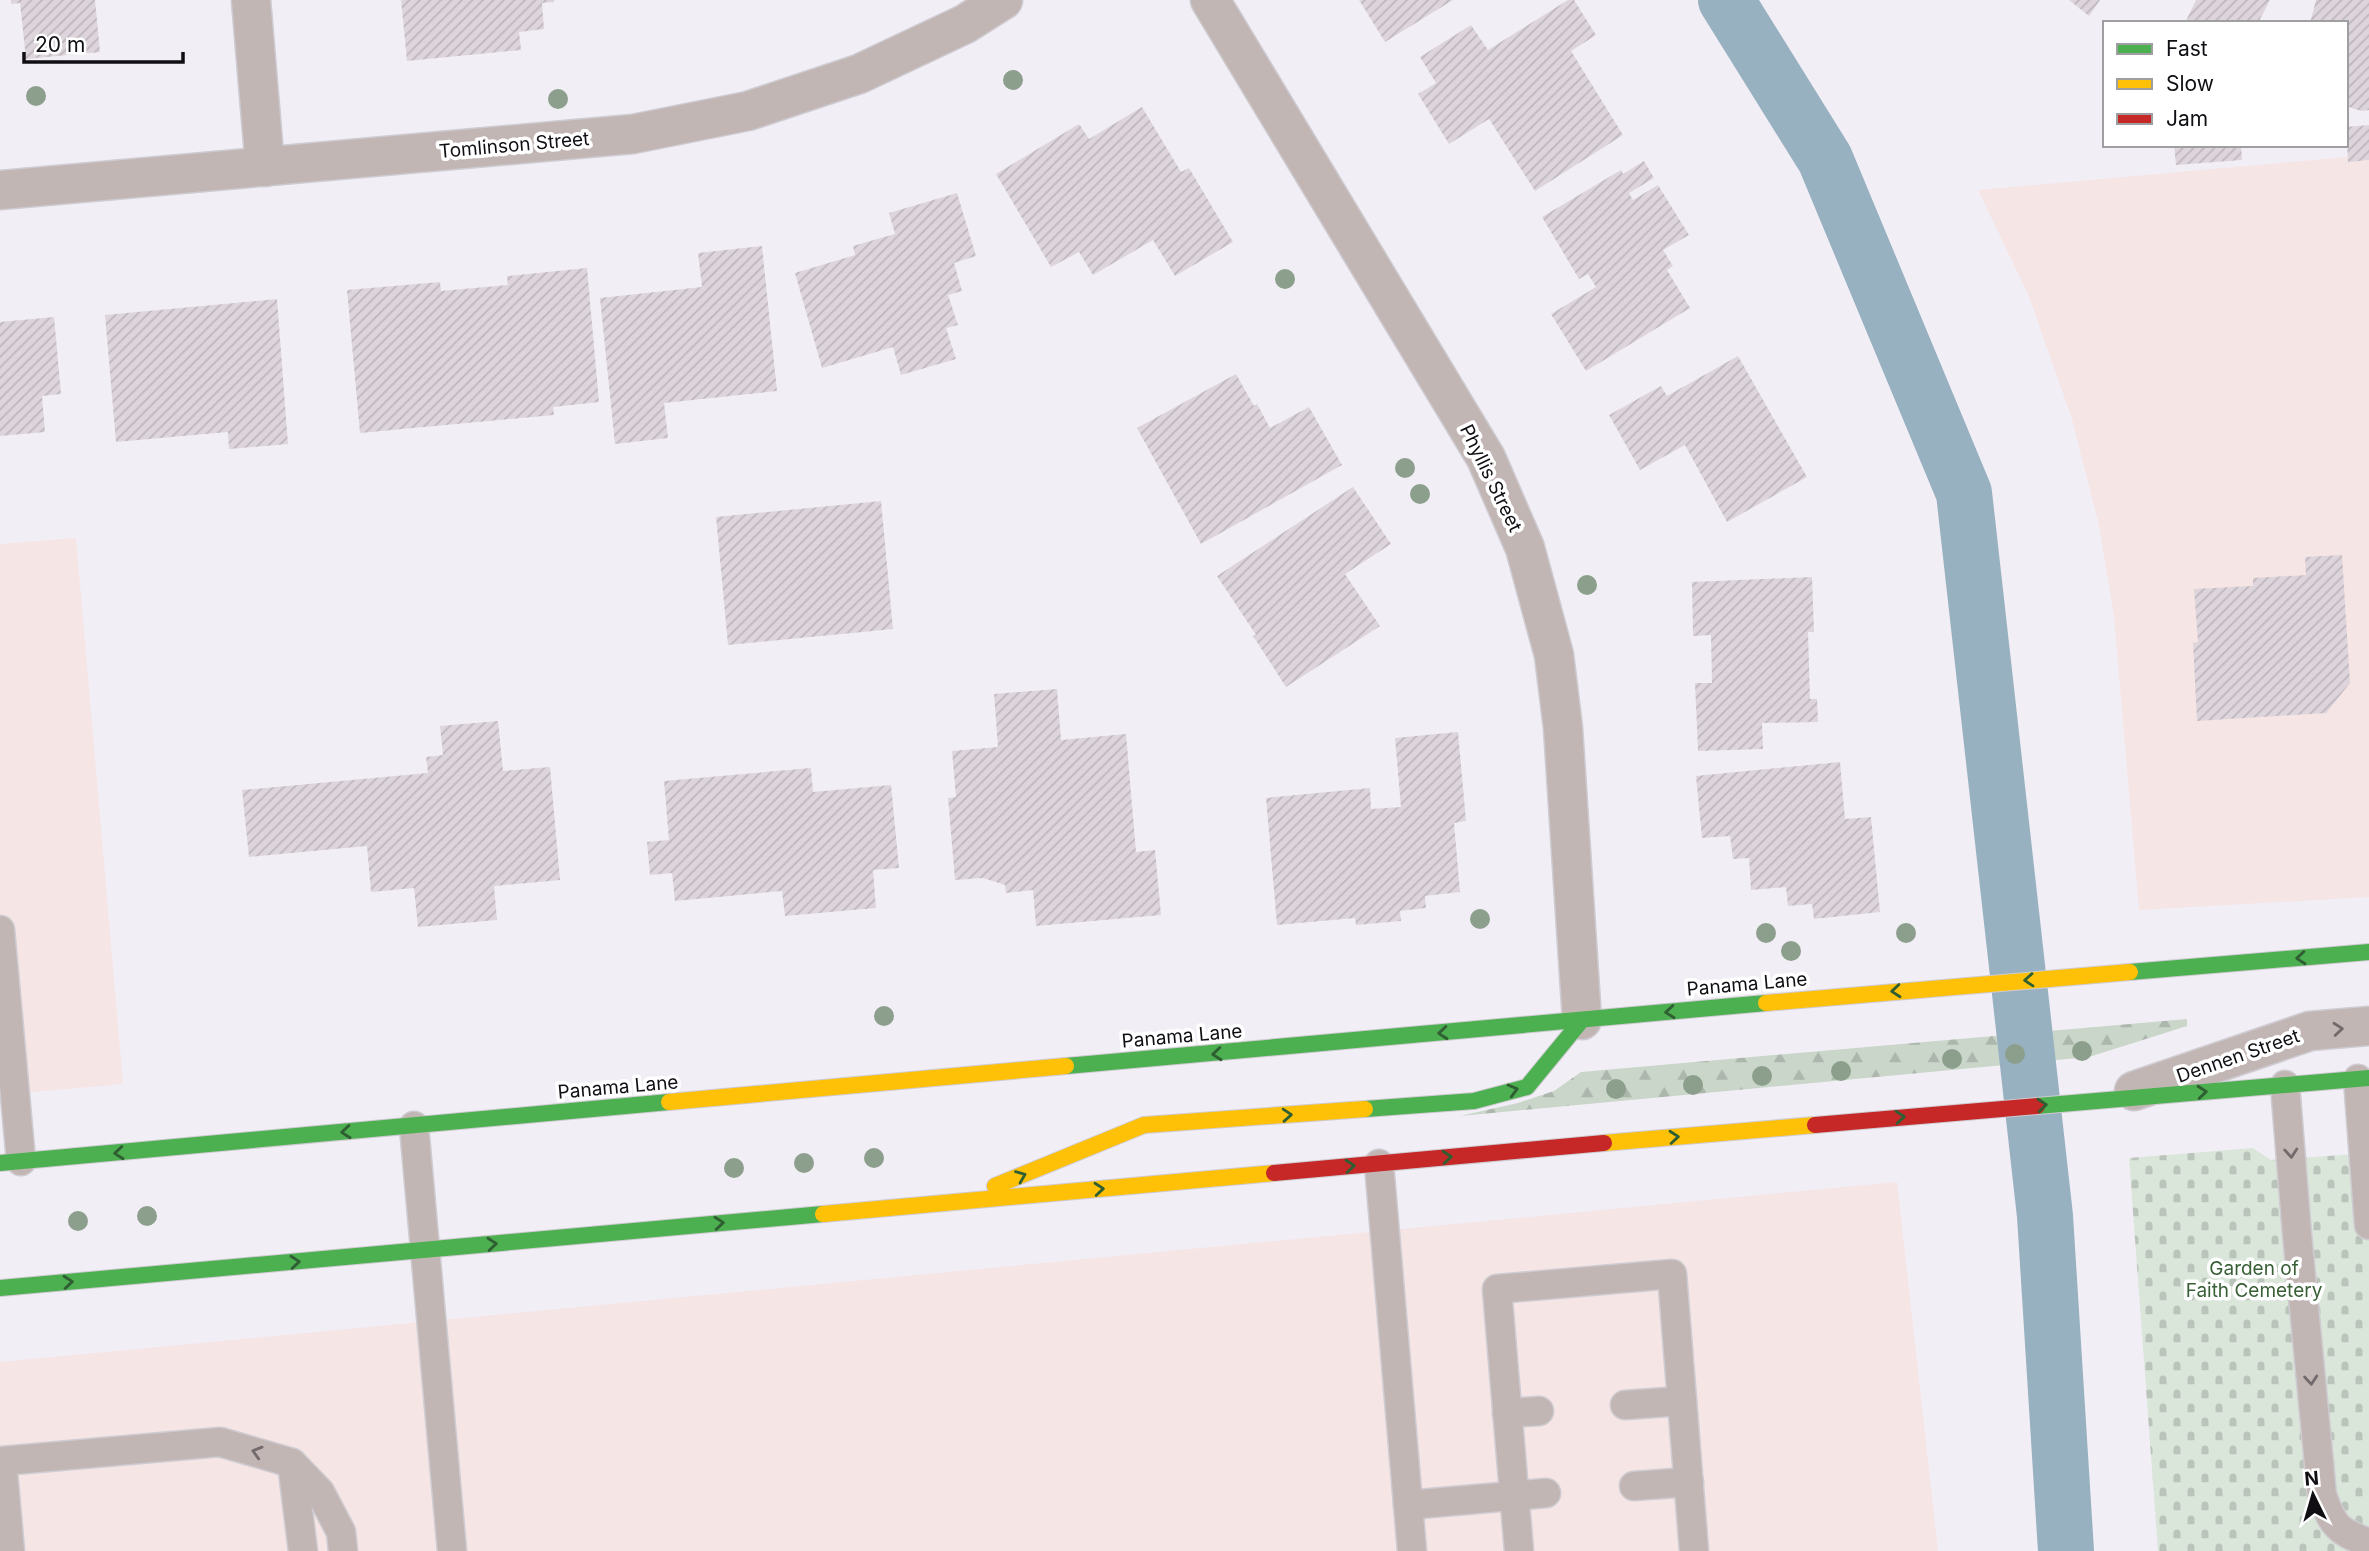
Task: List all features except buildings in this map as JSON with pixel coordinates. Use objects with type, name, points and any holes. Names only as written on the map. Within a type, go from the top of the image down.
[{"type":"main road","name":"Panama Lane","points":[[11,1162],[1964,985],[2369,952]]},
{"type":"main road","points":[[958,1201],[1144,1125],[1474,1101],[1527,1087],[1582,1020]]},
{"type":"main road","points":[[0,1288],[2363,1078]]},
{"type":"street","points":[[251,0],[265,167]]},
{"type":"street","name":"Tomlinson Street","points":[[0,190],[633,134],[748,111],[859,74],[965,24],[1003,0]]},
{"type":"street","name":"Phyllis Street","points":[[1210,0],[1486,458],[1525,548],[1554,655],[1563,728],[1582,1020]]},
{"type":"street","name":"Dennen Street","points":[[2109,1100],[2311,1031],[2369,1026]]},
{"type":"lane","points":[[0,930],[11,1162]]},
{"type":"lane","points":[[2363,1078],[2369,1225]]},
{"type":"lane","points":[[2285,1085],[2322,1495],[2332,1522],[2350,1536],[2369,1543]]},
{"type":"lane","points":[[414,1126],[452,1551]]},
{"type":"lane","points":[[1379,1164],[1412,1551]]},
{"type":"lane","points":[[1519,1551],[1497,1289],[1672,1274],[1694,1551]]},
{"type":"lane","points":[[1625,1405],[1682,1401]]},
{"type":"lane","points":[[1507,1413],[1539,1411]]},
{"type":"lane","points":[[10,1551],[2,1461],[220,1442],[292,1462],[320,1492],[341,1532],[343,1551]]},
{"type":"lane","points":[[292,1462],[303,1551]]},
{"type":"lane","points":[[1634,1486],[1689,1482]]},
{"type":"lane","points":[[1408,1505],[1546,1493]]},
{"type":"shaded area","points":[[2369,155],[2369,897],[2139,910],[2114,616],[2099,525],[2072,419],[2028,294],[1978,190]]},
{"type":"shaded area","points":[[76,538],[123,1084],[0,1095],[0,544]]},
{"type":"shaded area","points":[[1897,1182],[1938,1551],[0,1551],[0,1362]]},
{"type":"green space","points":[[2187,1019],[2187,1026],[2089,1057],[1460,1116],[1518,1103],[1554,1091],[1581,1072]]},
{"type":"green space","name":"Garden of Faith Cemetery","points":[[2253,1148],[2271,1160],[2369,1153],[2369,1551],[2158,1551],[2129,1158]]},
{"type":"waterway","points":[[1726,0],[1825,159],[1964,493],[2045,1216],[2066,1551]]},
{"type":"traffic: fast","points":[[2130,972],[2369,952]]},
{"type":"traffic: fast","points":[[1066,1066],[1766,1003]]},
{"type":"traffic: fast","points":[[1365,1109],[1474,1101],[1527,1087],[1582,1020]]},
{"type":"traffic: fast","points":[[2037,1106],[2369,1078]]},
{"type":"traffic: fast","points":[[0,1163],[669,1102]]},
{"type":"traffic: fast","points":[[0,1288],[823,1214]]},
{"type":"traffic: slow","points":[[1766,1003],[2130,972]]},
{"type":"traffic: slow","points":[[669,1102],[1066,1066]]},
{"type":"traffic: slow","points":[[995,1186],[1144,1125],[1365,1109]]},
{"type":"traffic: slow","points":[[1604,1143],[1815,1125]]},
{"type":"traffic: slow","points":[[823,1214],[1274,1173]]},
{"type":"traffic: jam","points":[[1815,1125],[2037,1106]]},
{"type":"traffic: jam","points":[[1274,1173],[1604,1143]]}]
